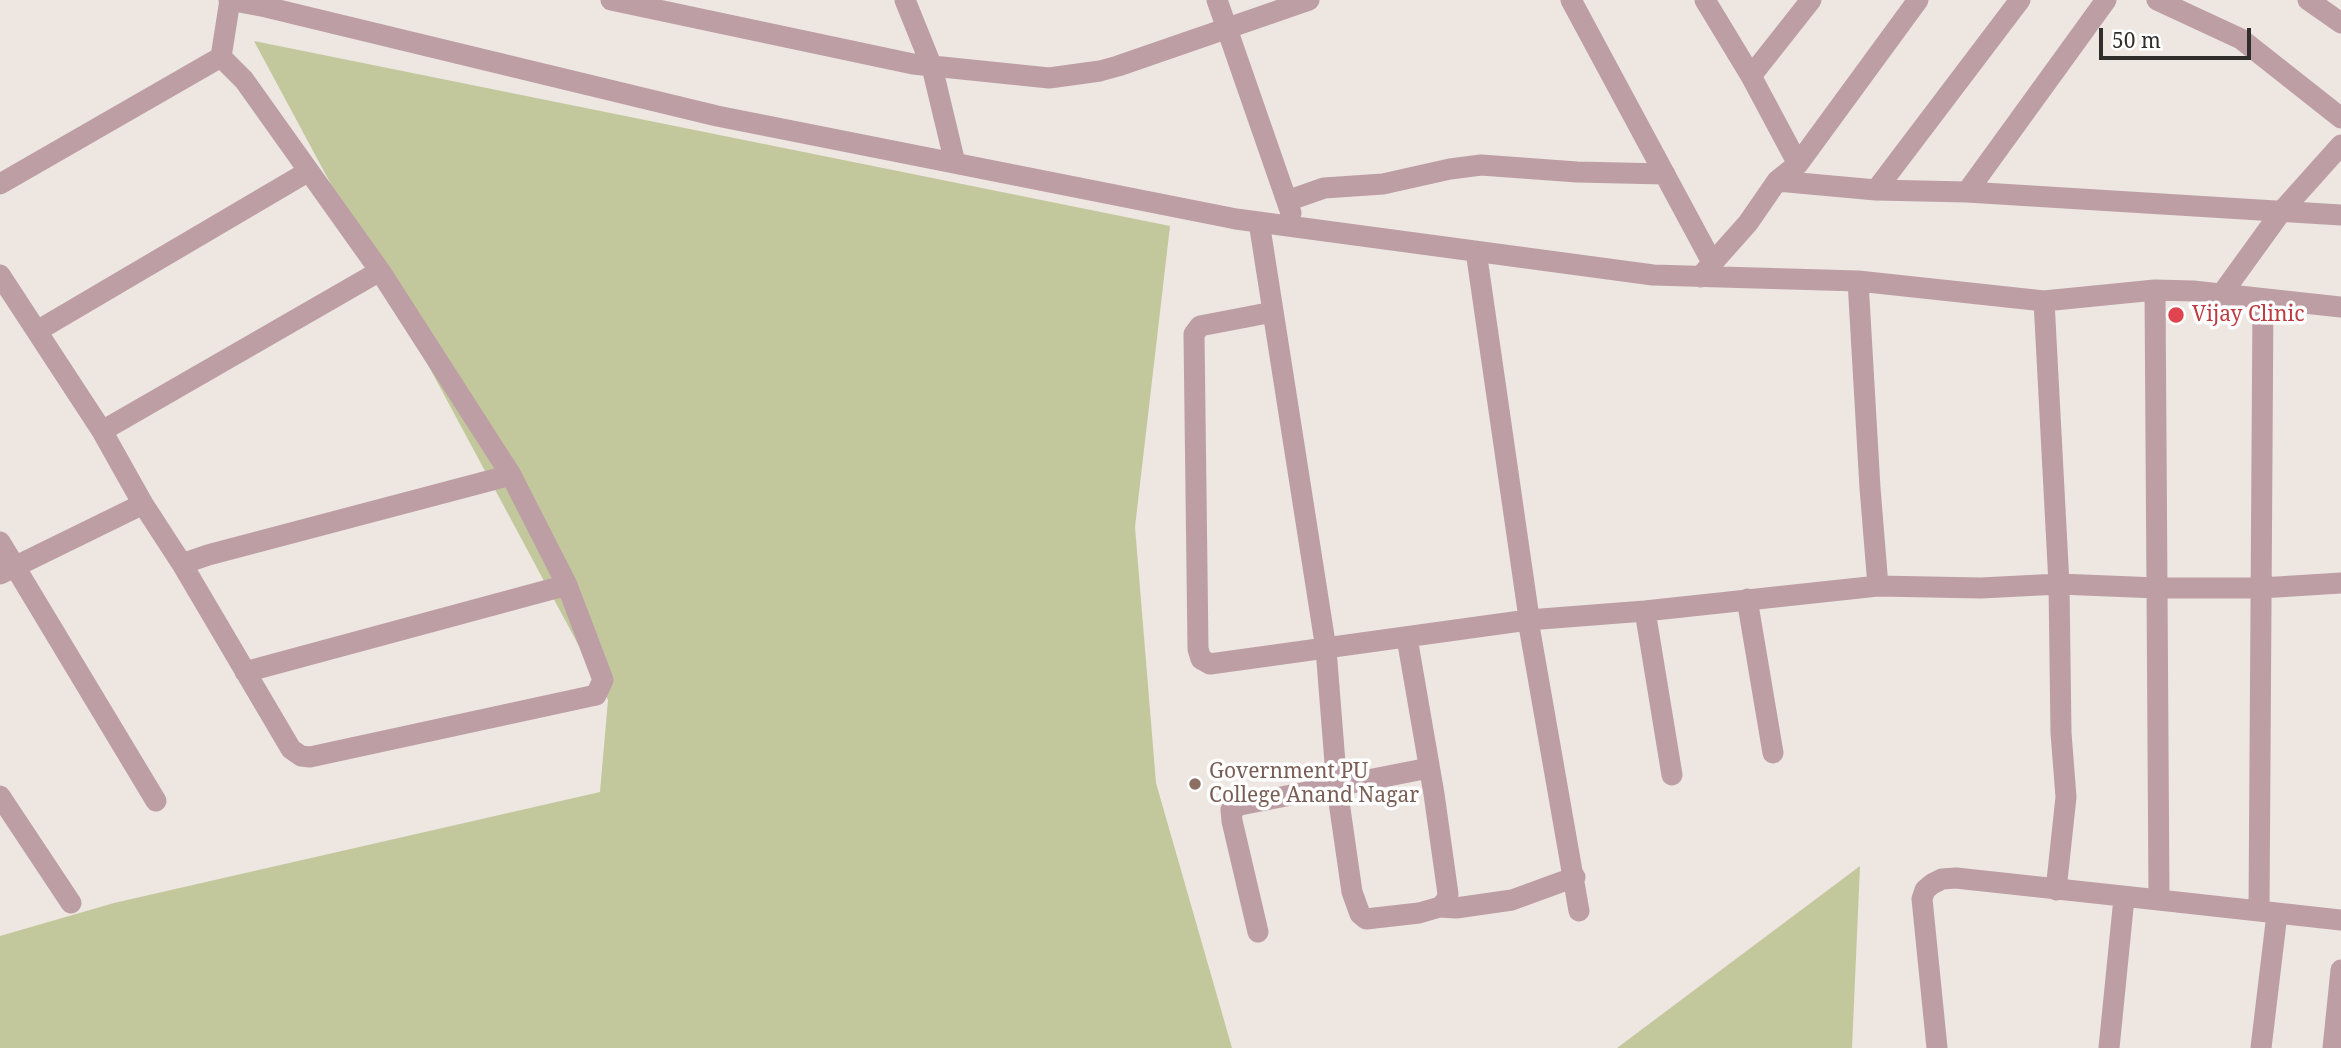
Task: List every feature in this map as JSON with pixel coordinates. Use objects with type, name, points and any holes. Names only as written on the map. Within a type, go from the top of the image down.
[{"type":"street","points":[[221,57],[229,0],[264,3],[717,116],[1259,222],[1653,275],[1707,270],[1858,281],[2044,300],[2155,290],[2341,307]]},
{"type":"street","points":[[611,0],[932,67],[1049,78],[1100,71],[1309,0]]},
{"type":"street","points":[[905,0],[932,67],[955,163]]},
{"type":"street","points":[[1217,0],[1296,227]]},
{"type":"street","points":[[1571,0],[1665,174],[1707,270]]},
{"type":"street","points":[[1705,0],[1751,76],[1798,164]]},
{"type":"street","points":[[1751,76],[1811,0]]},
{"type":"street","points":[[1707,270],[1748,223],[1777,181],[1798,164],[1918,0]]},
{"type":"street","points":[[1876,190],[2021,0]]},
{"type":"street","points":[[1967,192],[2106,0]]},
{"type":"street","points":[[2157,0],[2241,39],[2341,118]]},
{"type":"street","points":[[2308,0],[2341,23]]},
{"type":"street","points":[[0,275],[102,431],[142,504],[181,564],[291,749],[301,756],[310,757],[596,695],[603,680],[567,585],[511,475],[380,271],[244,80],[221,57]]},
{"type":"street","points":[[0,184],[221,57]]},
{"type":"street","points":[[2221,295],[2281,212],[2341,145]]},
{"type":"street","points":[[1287,201],[1324,188],[1383,184],[1481,165],[1577,173],[1665,174]]},
{"type":"street","points":[[37,331],[309,171]]},
{"type":"street","points":[[1777,181],[1876,190],[1967,192],[2341,215]]},
{"type":"street","points":[[1259,222],[1326,649],[1338,788],[1352,892],[1360,914],[1366,919],[1382,918],[1440,907],[1456,908],[1512,900],[1574,877]]},
{"type":"street","points":[[1476,251],[1528,620],[1579,911]]},
{"type":"street","points":[[102,431],[380,271]]},
{"type":"street","points":[[1858,281],[1878,586]]},
{"type":"street","points":[[2155,290],[2159,900]]},
{"type":"street","points":[[2261,1048],[2268,913],[2261,588],[2263,299]]},
{"type":"street","points":[[2044,300],[2059,584],[2061,733],[2066,797],[2056,890]]},
{"type":"street","points":[[1273,312],[1200,326],[1194,334],[1198,649],[1201,659],[1210,664],[1528,620],[1645,611],[1878,586],[1981,588],[2059,584],[2261,588],[2341,583]]},
{"type":"street","points":[[181,564],[511,475]]},
{"type":"street","points":[[8,570],[142,504]]},
{"type":"street","points":[[0,542],[8,570],[156,801]]},
{"type":"street","points":[[245,672],[567,585]]},
{"type":"street","points":[[1748,599],[1773,754]]},
{"type":"street","points":[[1645,611],[1672,775]]},
{"type":"street","points":[[1407,638],[1448,894],[1440,907]]},
{"type":"street","points":[[1258,932],[1231,810],[1241,805],[1429,768]]},
{"type":"street","points":[[0,796],[72,903]]},
{"type":"street","points":[[1937,1048],[1922,899],[1925,890],[1942,879],[1956,878],[2341,920]]},
{"type":"street","points":[[2109,1048],[2124,898]]},
{"type":"street","points":[[2333,1048],[2341,970]]},
{"type":"green space","points":[[254,41],[1170,226],[1135,527],[1156,783],[1232,1048],[0,1048],[0,936],[114,903],[600,792],[608,700]]},
{"type":"green space","points":[[1860,866],[1852,1048],[1617,1048]]},
{"type":"place","name":"Vijay Clinic","points":[[2176,315]]},
{"type":"place","name":"Government PU College Anand Nagar","points":[[1195,784]]}]
